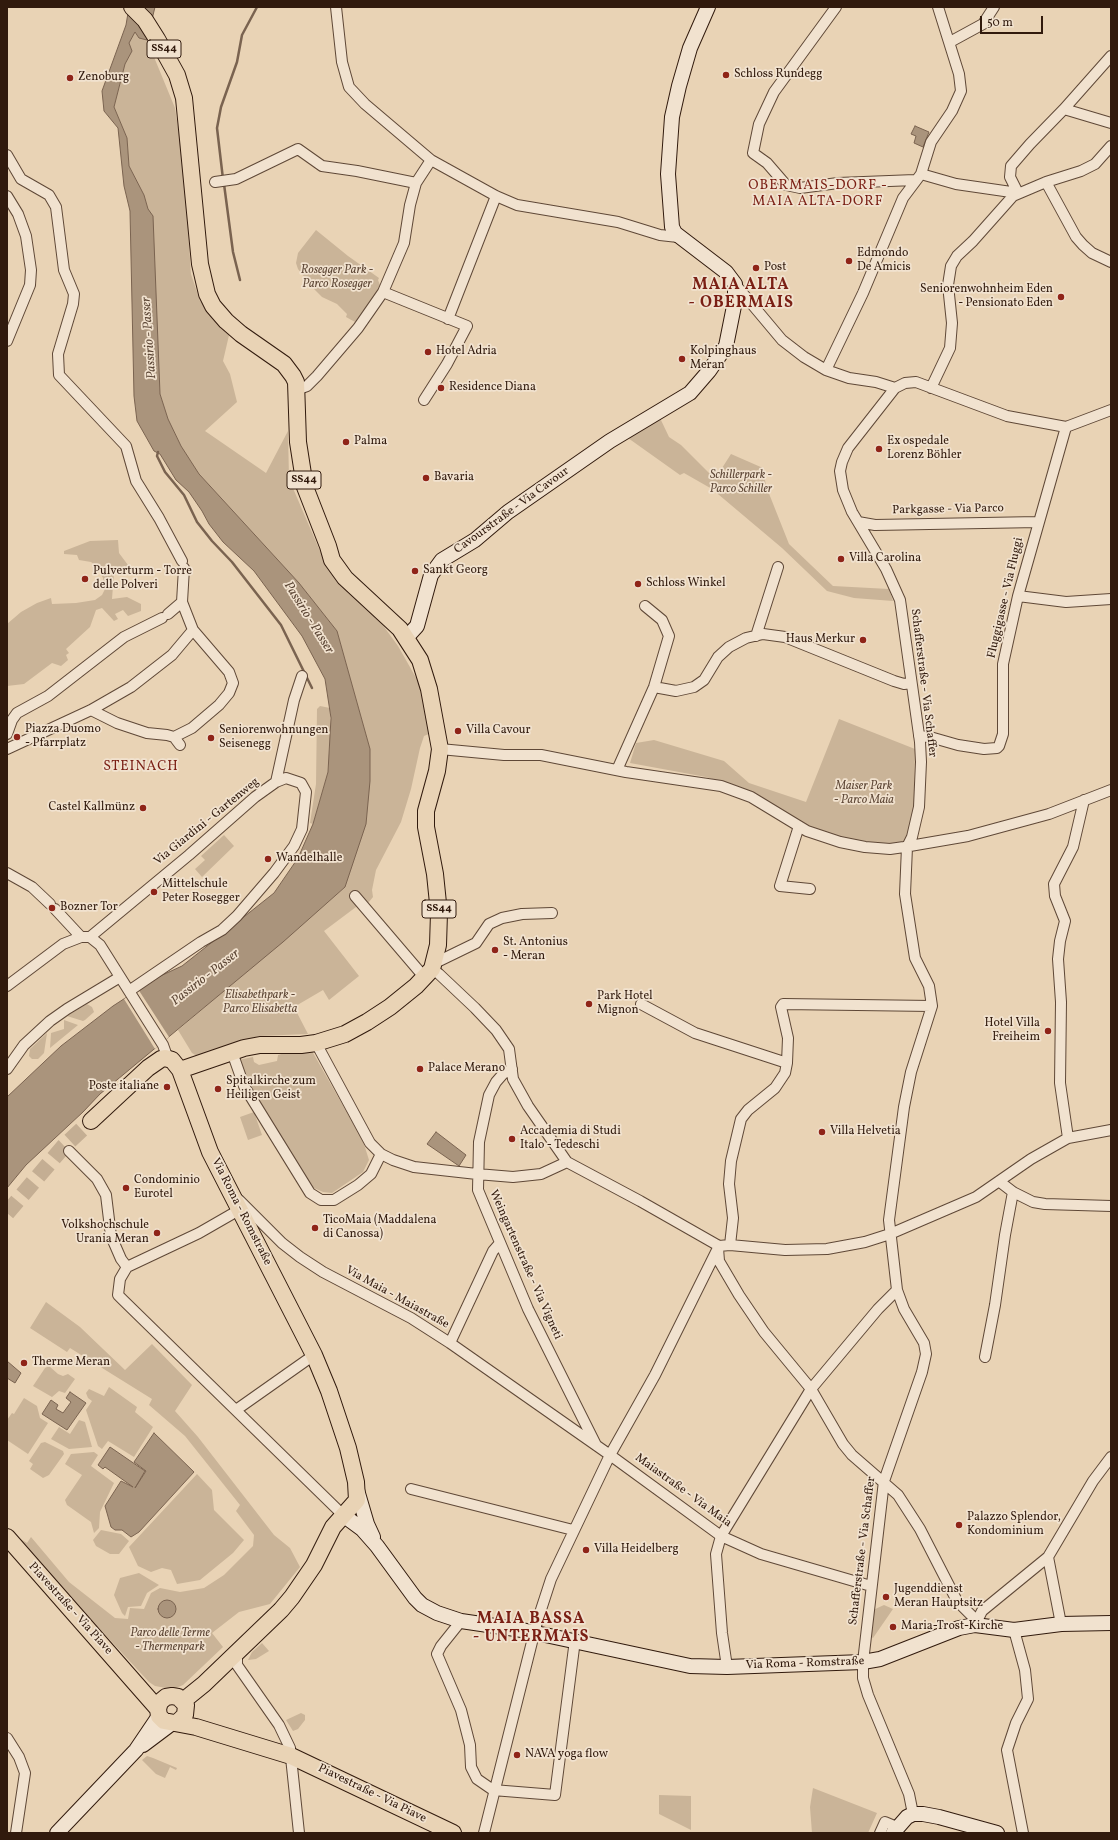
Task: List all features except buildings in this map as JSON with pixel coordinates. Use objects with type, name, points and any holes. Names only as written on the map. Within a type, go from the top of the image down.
[{"type":"main road","name":"SS44","points":[[132,7],[145,20],[161,45],[177,75],[184,98],[203,281],[213,306],[226,321],[260,348],[284,364],[293,376],[296,390],[298,442],[305,487],[332,560],[344,578],[400,629],[420,660],[429,689],[440,750],[437,771],[426,811],[426,827],[439,913],[438,945],[431,969]]},
{"type":"main road","points":[[91,1121],[127,1087],[158,1061],[165,1049],[180,1070],[232,1052],[260,1045],[301,1045],[316,1043],[345,1034],[367,1022],[390,1007],[431,969]]},
{"type":"main road","name":"Via Roma - Romstraße","points":[[180,1070],[210,1152],[312,1352],[332,1398],[348,1448],[357,1490]]},
{"type":"main road","points":[[174,1714],[281,1610],[292,1597],[314,1565],[333,1527],[357,1500],[357,1490]]},
{"type":"main road","name":"Piavestraße - Via Piave","points":[[7,1537],[134,1680],[151,1691],[174,1714],[291,1756],[453,1833]]},
{"type":"street","points":[[336,7],[342,62],[348,87],[370,109],[431,160],[496,196],[517,205],[618,222],[660,235],[678,237]]},
{"type":"street","points":[[708,7],[690,48],[672,117],[668,174],[672,227],[678,237],[716,263],[726,272],[782,340],[804,357],[826,370],[849,378],[876,382],[895,388],[899,385],[911,382],[1007,416],[1066,427],[1111,410]]},
{"type":"street","points":[[836,7],[774,92],[759,124],[753,152],[767,163],[786,185],[800,188],[838,183],[918,177],[1018,193]]},
{"type":"street","points":[[826,370],[863,292],[903,198],[918,177],[931,142],[952,111],[961,91],[959,74],[938,7]]},
{"type":"street","points":[[950,42],[983,24],[994,7]]},
{"type":"street","points":[[1018,193],[1010,177],[1011,166],[1111,56]]},
{"type":"street","points":[[1064,109],[1111,123]]},
{"type":"street","points":[[931,388],[950,348],[952,323],[948,285],[951,266],[957,256],[975,239],[1013,196],[1046,182],[1081,172],[1095,164],[1111,146]]},
{"type":"street","points":[[215,182],[236,179],[298,149],[322,166],[357,171],[416,183]]},
{"type":"street","points":[[7,155],[21,179],[49,195],[54,201],[59,222],[64,270],[74,294],[74,304],[58,354],[59,375],[126,446],[136,481],[160,518],[183,564],[182,602],[193,630],[229,672],[234,683],[222,702],[192,728],[174,739],[147,734],[117,723],[91,710]]},
{"type":"street","points":[[296,390],[307,386],[317,376],[358,328],[383,292],[404,243],[410,204],[416,183],[431,160]]},
{"type":"street","points":[[1046,182],[1076,237],[1092,253],[1111,262]]},
{"type":"street","points":[[7,196],[18,214],[26,236],[31,270],[30,284],[7,341]]},
{"type":"street","points":[[448,319],[496,196]]},
{"type":"street","name":"Cavourstraße - Via Cavour","points":[[406,638],[417,626],[427,585],[431,575],[442,560],[475,540],[508,512],[605,444],[671,406],[696,386],[726,346],[735,301],[735,284]]},
{"type":"street","points":[[383,292],[467,326],[447,364],[424,400]]},
{"type":"street","name":"Schafferstraße - Via Schaffer","points":[[895,388],[848,448],[840,471],[844,490],[858,522],[886,569],[900,600],[904,623],[910,683],[919,736],[921,762],[919,807],[912,837],[907,847],[905,894],[915,958],[930,986],[932,1006],[911,1072],[904,1107],[889,1220],[897,1290],[904,1309],[924,1343],[926,1354],[922,1372],[889,1463],[884,1481],[863,1662],[863,1678],[909,1794],[913,1814]]},
{"type":"street","name":"Fluggigasse - Via Fluggi","points":[[919,736],[984,749],[997,748],[1000,746],[1004,734],[1003,664],[1018,596],[1066,427]]},
{"type":"street","name":"Parkgasse - Via Parco","points":[[858,522],[875,525],[1038,522]]},
{"type":"street","points":[[756,636],[778,567]]},
{"type":"street","points":[[1018,596],[1066,602],[1111,599]]},
{"type":"street","points":[[7,734],[12,720],[18,713],[48,696],[124,637],[165,616],[182,602]]},
{"type":"street","points":[[617,770],[654,687],[669,636],[662,620],[645,606]]},
{"type":"street","points":[[8,746],[91,710],[131,688],[172,655],[193,630]]},
{"type":"street","points":[[654,687],[676,691],[694,687],[704,680],[718,657],[729,647],[746,638],[763,634],[785,637],[894,681],[904,684],[910,683]]},
{"type":"street","name":"Via Giardini - Gartenweg","points":[[7,986],[62,944],[85,937],[189,855],[255,797],[276,782],[294,700],[302,676]]},
{"type":"street","points":[[440,750],[504,755],[541,755],[617,770],[721,786],[751,797],[807,831],[840,842],[865,847],[890,849],[968,836],[1007,826],[1111,790]]},
{"type":"street","points":[[130,992],[200,942],[222,930],[237,916],[270,879],[294,846],[302,829],[306,792],[301,783],[286,778],[276,782]]},
{"type":"street","points":[[1089,798],[1111,796]]},
{"type":"street","points":[[1068,1138],[1060,1083],[1061,1002],[1058,959],[1060,941],[1065,921],[1055,896],[1054,884],[1073,847],[1089,798]]},
{"type":"street","points":[[799,826],[780,886],[810,889]]},
{"type":"street","points":[[7,873],[32,887],[85,937],[100,945],[165,1049]]},
{"type":"street","points":[[355,896],[431,969],[439,974],[470,1003],[496,1030],[508,1050],[512,1069],[512,1079],[567,1162],[640,1201],[718,1246],[785,1250],[827,1249],[865,1242],[890,1234],[976,1197],[1000,1182],[1031,1159],[1068,1138],[1111,1130]]},
{"type":"street","points":[[431,969],[439,960],[476,943],[489,924],[502,918],[522,914],[552,913]]},
{"type":"street","points":[[7,1069],[24,1045],[50,1022],[67,1009],[120,977]]},
{"type":"street","points":[[641,1004],[694,1033],[787,1063]]},
{"type":"street","points":[[730,1246],[733,1218],[729,1184],[732,1161],[741,1119],[748,1110],[775,1088],[785,1073],[788,1038],[781,1007],[783,1004],[932,1006]]},
{"type":"street","points":[[316,1043],[370,1143],[381,1154],[414,1167],[477,1174],[513,1176],[541,1174],[567,1162]]},
{"type":"street","points":[[232,1052],[244,1086],[310,1194],[321,1200],[334,1200],[358,1185],[371,1174],[381,1154]]},
{"type":"street","name":"Weingartenstraße - Via Vigneti","points":[[512,1069],[503,1074],[496,1082],[489,1095],[479,1142],[477,1174],[480,1199],[528,1309],[597,1447]]},
{"type":"street","points":[[69,1151],[97,1179],[106,1195],[111,1236],[121,1259],[127,1267]]},
{"type":"street","points":[[1000,1182],[1013,1192],[1033,1202],[1045,1204],[1111,1206]]},
{"type":"street","name":"Via Maia - Maiastraße","points":[[231,1192],[282,1243],[300,1257],[324,1272],[411,1318],[450,1343],[597,1447]]},
{"type":"street","points":[[985,1357],[1013,1192]]},
{"type":"street","points":[[239,1210],[199,1233],[127,1267],[120,1279],[118,1294],[343,1515]]},
{"type":"street","points":[[450,1343],[493,1251],[500,1243]]},
{"type":"street","points":[[718,1246],[717,1252],[719,1261],[739,1295],[764,1332],[811,1389],[843,1444],[852,1454],[898,1495],[920,1529],[957,1601],[976,1623],[982,1611],[1048,1557],[1093,1481],[1111,1457]]},
{"type":"street","points":[[484,1833],[493,1790],[533,1632],[551,1579],[610,1455],[655,1375],[718,1246]]},
{"type":"street","points":[[727,1667],[722,1633],[716,1554],[721,1536],[811,1389],[878,1309],[897,1290]]},
{"type":"street","points":[[236,1410],[296,1367],[312,1352]]},
{"type":"street","name":"Maiastraße - Via Maia","points":[[597,1447],[721,1536],[761,1554],[871,1586]]},
{"type":"street","points":[[411,1489],[573,1530]]},
{"type":"street","points":[[357,1490],[367,1524],[377,1546]]},
{"type":"street","name":"Via Roma - Romstraße","points":[[343,1515],[362,1530],[377,1546],[411,1594],[422,1605],[437,1613],[461,1621],[575,1640],[676,1664],[727,1667],[863,1662],[880,1659],[947,1632],[976,1623],[1014,1630],[1061,1624],[1111,1623]]},
{"type":"street","points":[[1048,1557],[1061,1624]]},
{"type":"street","points":[[461,1621],[441,1646],[437,1654],[461,1710],[470,1745],[471,1767],[476,1780],[493,1790],[555,1795],[575,1640]]},
{"type":"street","points":[[1014,1630],[1025,1670],[1028,1699],[1016,1723],[1007,1750],[1023,1833]]},
{"type":"street","points":[[237,1652],[237,1665],[279,1725],[290,1748],[299,1833]]},
{"type":"street","points":[[57,1833],[136,1750],[174,1714]]},
{"type":"street","points":[[7,1738],[25,1773],[16,1833]]},
{"type":"street","points":[[880,1833],[885,1822],[895,1830],[907,1817],[913,1814],[939,1817],[997,1833]]},
{"type":"green space","name":"Elisabethpark - Parco Elisabetta","points":[[135,32],[139,38],[147,40],[175,108],[184,166],[191,274],[200,301],[230,331],[223,361],[230,374],[237,402],[205,431],[266,473],[288,431],[289,479],[320,551],[335,578],[382,624],[398,646],[419,683],[431,733],[424,736],[401,822],[376,870],[372,890],[373,897],[364,908],[360,904],[324,931],[359,976],[329,1000],[323,990],[294,1007],[308,1034],[259,1036],[197,1056],[192,1053],[178,1030],[345,887],[370,749],[337,631],[299,583],[199,474],[181,446],[168,419],[160,394],[148,209],[144,195],[129,166],[127,138],[114,107],[125,64],[132,51],[129,43]]},
{"type":"green space","name":"Rosegger Park - Parco Rosegger","points":[[316,230],[348,256],[379,278],[378,280],[380,285],[376,294],[355,322],[346,317],[347,314],[337,304],[322,297],[298,269],[296,263],[298,253]]},
{"type":"green space","name":"Schillerpark - Parco Schiller","points":[[660,418],[669,437],[681,445],[715,479],[731,454],[763,468],[766,486],[789,544],[833,586],[889,589],[893,601],[854,598],[827,591],[782,548],[712,489],[684,473],[680,475],[628,438]]},
{"type":"green space","points":[[118,540],[119,553],[128,565],[129,572],[114,572],[112,599],[127,597],[141,604],[141,611],[128,616],[123,610],[115,614],[118,619],[114,621],[102,608],[96,610],[90,627],[66,649],[69,653],[66,655],[68,660],[61,666],[52,663],[24,684],[7,686],[7,624],[21,612],[37,603],[51,598],[52,604],[76,603],[95,600],[102,595],[105,589],[103,578],[97,567],[91,562],[79,560],[77,555],[64,554],[64,551],[90,541]]},
{"type":"green space","points":[[320,706],[330,708],[330,741],[328,772],[313,824],[310,823],[316,784],[317,709]]},
{"type":"green space","name":"Maiser Park - Parco Maia","points":[[839,719],[915,749],[914,805],[905,846],[865,846],[809,829],[731,785],[706,777],[630,763],[636,743],[654,740],[724,761],[749,783],[806,802]]},
{"type":"green space","points":[[224,835],[234,846],[202,877],[195,869],[205,860],[201,856]]},
{"type":"green space","points":[[87,1004],[92,1007],[94,1012],[85,1020],[83,1021],[67,1016]]},
{"type":"green space","points":[[64,1020],[78,1025],[50,1048],[51,1033],[64,1029]]},
{"type":"green space","points":[[47,1033],[44,1053],[38,1059],[32,1059],[29,1056],[30,1049]]},
{"type":"green space","points":[[312,1051],[363,1141],[369,1160],[363,1172],[332,1193],[323,1192],[314,1188],[309,1183],[248,1086],[238,1060],[253,1057],[254,1062],[259,1065],[277,1061],[278,1055],[288,1052]]},
{"type":"green space","points":[[254,1112],[262,1135],[248,1140],[240,1117]]},
{"type":"green space","name":"Parco delle Terme - Thermenpark","points":[[46,1302],[80,1327],[125,1370],[152,1344],[192,1385],[175,1411],[198,1437],[274,1535],[290,1548],[300,1567],[270,1604],[239,1612],[212,1633],[223,1647],[183,1685],[176,1688],[155,1686],[149,1682],[18,1541],[19,1538],[27,1543],[31,1537],[69,1582],[115,1618],[128,1619],[130,1608],[144,1609],[151,1593],[160,1588],[180,1592],[204,1588],[224,1575],[253,1546],[254,1535],[236,1511],[240,1505],[185,1436],[149,1405],[152,1399],[70,1348],[67,1352],[30,1328]]},
{"type":"green space","points":[[49,1366],[58,1374],[63,1376],[68,1374],[75,1379],[65,1393],[59,1391],[52,1397],[33,1386],[45,1368]]},
{"type":"green space","points":[[109,1387],[137,1407],[135,1412],[153,1427],[134,1457],[108,1441],[102,1449],[98,1446],[86,1410],[92,1401],[88,1398],[86,1393],[89,1389],[104,1396]]},
{"type":"green space","points":[[24,1398],[37,1406],[40,1418],[48,1423],[28,1454],[7,1440],[7,1420],[12,1413],[14,1414]]},
{"type":"green space","points":[[79,1420],[85,1422],[92,1447],[69,1449],[51,1439],[59,1427],[70,1434]]},
{"type":"green space","points":[[45,1442],[63,1451],[64,1454],[49,1475],[43,1478],[30,1469],[33,1464],[29,1461],[41,1443]]},
{"type":"green space","points":[[94,1452],[98,1455],[91,1466],[114,1483],[100,1512],[99,1528],[94,1533],[91,1522],[67,1505],[65,1500],[82,1475],[65,1464],[71,1454]]},
{"type":"green space","points":[[197,1474],[212,1490],[214,1510],[244,1540],[233,1553],[200,1580],[177,1584],[171,1570],[162,1568],[151,1572],[138,1566],[129,1547]]},
{"type":"green space","points":[[101,1530],[121,1534],[129,1541],[119,1554],[110,1554],[96,1546],[93,1540]]},
{"type":"green space","points":[[139,1573],[159,1585],[147,1593],[141,1606],[128,1607],[125,1616],[122,1613],[114,1595],[120,1578]]},
{"type":"green space","points":[[884,1605],[893,1609],[873,1638],[870,1636],[873,1610]]},
{"type":"green space","points":[[262,1643],[269,1651],[256,1659],[248,1660],[252,1652]]},
{"type":"green space","points":[[301,1713],[305,1715],[305,1720],[298,1729],[293,1731],[286,1720]]},
{"type":"green space","points":[[147,1756],[177,1768],[176,1770],[170,1767],[165,1778],[156,1774],[142,1760]]},
{"type":"green space","points":[[813,1788],[877,1813],[868,1833],[812,1833],[810,1807]]},
{"type":"green space","points":[[659,1795],[691,1796],[691,1830],[659,1814]]},
{"type":"water","name":"Passirio - Passer","points":[[129,7],[155,7],[147,40],[139,38],[135,32],[129,43],[132,51],[125,64],[114,107],[127,138],[129,166],[144,195],[148,209],[153,216],[160,394],[168,419],[181,446],[199,474],[299,583],[337,631],[370,749],[370,781],[366,824],[345,887],[283,942],[100,1094],[83,1112],[26,1165],[7,1188],[7,1097],[61,1046],[113,1006],[156,978],[182,966],[274,893],[298,858],[313,824],[328,772],[331,718],[325,679],[302,636],[254,571],[223,542],[209,524],[189,492],[176,480],[160,454],[154,451],[137,421],[134,396],[130,211],[124,186],[118,128],[104,111],[102,91],[126,25]]},
{"type":"water","points":[[915,126],[929,132],[923,147],[914,143],[916,136],[911,134]]},
{"type":"water","points":[[436,1132],[466,1155],[459,1166],[427,1144]]},
{"type":"water","points":[[7,1361],[21,1373],[15,1383],[7,1378]]},
{"type":"water","points":[[70,1392],[86,1403],[67,1430],[42,1414],[51,1400],[58,1405],[56,1409],[63,1413],[71,1402],[66,1398]]},
{"type":"water","points":[[154,1433],[194,1472],[139,1532],[131,1537],[122,1530],[115,1530],[111,1527],[105,1506],[121,1481],[133,1487],[105,1467],[103,1469],[98,1465],[110,1447],[145,1471],[135,1488],[146,1471],[134,1462]]},
{"type":"water","points":[[167,1600],[171,1601],[175,1605],[175,1613],[171,1617],[167,1618],[163,1617],[159,1613],[158,1609],[159,1605],[163,1601]]},
{"type":"pier","points":[[138,989],[169,1037],[155,1049],[124,999]]},
{"type":"waterway","points":[[223,179],[217,128],[221,107],[237,62],[242,35],[257,7]]},
{"type":"waterway","points":[[224,184],[233,252],[240,280]]},
{"type":"waterway","points":[[158,452],[157,456],[165,472],[184,495],[197,522],[212,541],[232,562],[281,625],[312,688]]},
{"type":"tunnel","points":[[7,1213],[64,1146],[91,1121]]},
{"type":"place","name":"Schloss Rundegg","points":[[726,75]]},
{"type":"place","name":"Zenoburg","points":[[70,78]]},
{"type":"place","name":"Edmondo De Amicis","points":[[849,261]]},
{"type":"place","name":"Post","points":[[756,268]]},
{"type":"place","name":"Seniorenwohnheim Eden - Pensionato Eden","points":[[1061,297]]},
{"type":"place","name":"Hotel Adria","points":[[428,352]]},
{"type":"place","name":"Kolpinghaus Meran","points":[[682,359]]},
{"type":"place","name":"Residence Diana","points":[[441,388]]},
{"type":"place","name":"Palma","points":[[346,442]]},
{"type":"place","name":"Ex ospedale Lorenz Böhler","points":[[879,449]]},
{"type":"place","name":"Bavaria","points":[[426,478]]},
{"type":"place","name":"Villa Carolina","points":[[841,559]]},
{"type":"place","name":"Sankt Georg","points":[[415,571]]},
{"type":"place","name":"Pulverturm - Torre delle Polveri","points":[[85,579]]},
{"type":"place","name":"Schloss Winkel","points":[[638,584]]},
{"type":"place","name":"Haus Merkur","points":[[863,640]]},
{"type":"place","name":"Villa Cavour","points":[[458,731]]},
{"type":"place","name":"Piazza Duomo - Pfarrplatz","points":[[17,737]]},
{"type":"place","name":"Seniorenwohnungen Seisenegg","points":[[211,738]]},
{"type":"place","name":"Castel Kallmünz","points":[[143,808]]},
{"type":"place","name":"Wandelhalle","points":[[268,859]]},
{"type":"place","name":"Mittelschule Peter Rosegger","points":[[154,892]]},
{"type":"place","name":"Bozner Tor","points":[[52,908]]},
{"type":"place","name":"St. Antonius - Meran","points":[[495,950]]},
{"type":"place","name":"Park Hotel Mignon","points":[[589,1004]]},
{"type":"place","name":"Hotel Villa Freiheim","points":[[1048,1031]]},
{"type":"place","name":"Palace Merano","points":[[420,1069]]},
{"type":"place","name":"Poste italiane","points":[[167,1087]]},
{"type":"place","name":"Spitalkirche zum Heiligen Geist","points":[[218,1089]]},
{"type":"place","name":"Villa Helvetia","points":[[822,1132]]},
{"type":"place","name":"Accademia di Studi Italo - Tedeschi","points":[[512,1139]]},
{"type":"place","name":"Condominio Eurotel","points":[[126,1188]]},
{"type":"place","name":"TicoMaia (Maddalena di Canossa)","points":[[315,1228]]},
{"type":"place","name":"Volkshochschule Urania Meran","points":[[157,1233]]},
{"type":"place","name":"Therme Meran","points":[[24,1363]]},
{"type":"place","name":"Palazzo Splendor, Kondominium","points":[[959,1525]]},
{"type":"place","name":"Villa Heidelberg","points":[[586,1550]]},
{"type":"place","name":"Jugenddienst Meran Hauptsitz","points":[[886,1597]]},
{"type":"place","name":"Maria-Trost-Kirche","points":[[893,1627]]},
{"type":"place","name":"NAVA yoga flow","points":[[517,1755]]},
{"type":"district","name":"OBERMAIS-DORF - MAIA ALTA-DORF","points":[[818,194]]},
{"type":"district","name":"MAIA ALTA - OBERMAIS","points":[[741,295]]},
{"type":"district","name":"STEINACH","points":[[141,767]]},
{"type":"district","name":"MAIA BASSA - UNTERMAIS","points":[[531,1629]]}]
